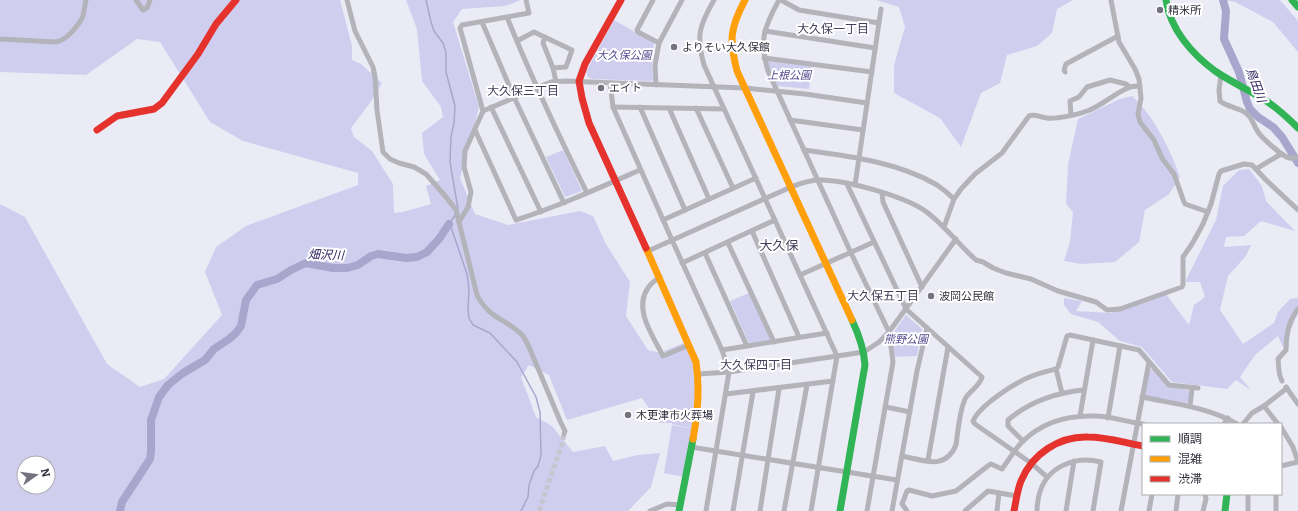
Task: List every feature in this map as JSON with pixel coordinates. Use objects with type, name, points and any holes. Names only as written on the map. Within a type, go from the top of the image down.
[{"type":"main road","points":[[97,130],[117,116],[154,109],[162,103],[198,54],[216,24],[236,0]]},
{"type":"main road","points":[[621,0],[585,64],[579,81],[589,123],[660,277],[696,362],[699,374],[699,402],[680,508]]},
{"type":"main road","points":[[745,0],[737,15],[731,33],[733,56],[737,71],[859,336],[864,352],[865,365],[840,511]]},
{"type":"main road","points":[[1166,0],[1172,24],[1179,35],[1201,59],[1221,75],[1256,94],[1289,118],[1298,128]]},
{"type":"main road","points":[[1292,0],[1298,7]]},
{"type":"main road","points":[[1014,511],[1022,478],[1031,463],[1038,455],[1048,448],[1072,438],[1083,437],[1142,446]]},
{"type":"main road","points":[[1226,511],[1227,495]]},
{"type":"street","points":[[0,39],[61,41],[76,27],[82,16],[86,0]]},
{"type":"street","points":[[136,0],[143,10],[147,8],[150,0]]},
{"type":"street","points":[[347,0],[355,31],[373,67],[377,115],[383,152],[390,159],[399,164],[414,167],[426,174],[456,210],[477,295],[482,305],[522,336],[529,347],[563,427],[564,434]]},
{"type":"street","points":[[459,222],[468,207],[471,192],[464,168],[465,151],[483,111],[460,28],[462,25],[530,13],[526,0]]},
{"type":"street","points":[[653,0],[637,30],[638,32],[659,43]]},
{"type":"street","points":[[656,85],[655,65],[659,43],[682,0]]},
{"type":"street","points":[[714,0],[704,17],[700,34],[699,48],[704,65],[837,356],[811,511]]},
{"type":"street","points":[[867,511],[893,362],[889,332],[817,180],[768,71],[764,58],[763,44],[766,23],[780,0],[799,10],[879,23]]},
{"type":"street","points":[[1112,0],[1118,36],[1123,50],[1135,69],[1140,86],[1141,98],[1138,114],[1140,122],[1154,140],[1162,158],[1174,174],[1185,204],[1208,212]]},
{"type":"street","points":[[854,185],[881,10]]},
{"type":"street","points":[[507,17],[537,88],[587,193]]},
{"type":"street","points":[[482,22],[514,97],[564,203]]},
{"type":"street","points":[[765,31],[875,48]]},
{"type":"street","points":[[517,41],[534,32],[572,50],[566,67],[553,68]]},
{"type":"street","points":[[1065,72],[1064,70],[1066,64],[1118,36]]},
{"type":"street","points":[[545,38],[543,43],[553,68],[556,82]]},
{"type":"street","points":[[764,58],[872,72]]},
{"type":"street","points":[[1221,75],[1219,90],[1220,101],[1242,110],[1249,115],[1261,136],[1281,154],[1289,158],[1298,157]]},
{"type":"street","points":[[1071,115],[1070,101],[1079,97],[1087,87],[1110,80],[1126,84],[1130,87]]},
{"type":"street","points":[[483,111],[514,97],[556,82],[579,81],[745,88],[867,103]]},
{"type":"street","points":[[610,83],[613,107],[722,350],[729,372],[706,511]]},
{"type":"street","points":[[944,227],[954,199],[975,174],[1002,153],[1029,116],[1037,115],[1046,118],[1071,115],[1087,111],[1130,87],[1140,86]]},
{"type":"street","points":[[491,107],[541,212]]},
{"type":"street","points":[[613,107],[724,109]]},
{"type":"street","points":[[640,107],[685,210]]},
{"type":"street","points":[[669,108],[708,199]]},
{"type":"street","points":[[696,108],[732,188]]},
{"type":"street","points":[[790,120],[863,130]]},
{"type":"street","points":[[475,130],[516,220],[564,203],[640,170]]},
{"type":"street","points":[[804,150],[859,158],[908,172],[939,186],[954,199]]},
{"type":"street","points":[[1256,168],[1281,154]]},
{"type":"street","points":[[648,251],[791,187],[801,183],[817,180],[854,185],[913,203],[928,213],[944,227],[976,260],[1006,273],[1032,278],[1058,291],[1096,302],[1107,310],[1120,309],[1183,286],[1183,257],[1196,237],[1208,212],[1221,171],[1244,164],[1252,165],[1298,210]]},
{"type":"street","points":[[663,220],[756,178]]},
{"type":"street","points":[[847,184],[906,309],[982,377],[965,399],[956,445],[945,460],[939,462],[902,456]]},
{"type":"street","points":[[882,193],[883,202],[922,287]]},
{"type":"street","points":[[682,263],[775,220]]},
{"type":"street","points":[[752,231],[800,338]]},
{"type":"street","points":[[699,374],[729,372],[864,352],[879,342],[889,332],[956,239]]},
{"type":"street","points":[[800,275],[874,242]]},
{"type":"street","points":[[728,243],[774,342]]},
{"type":"street","points":[[705,253],[747,346]]},
{"type":"street","points":[[660,277],[649,286],[642,304],[642,309],[650,330],[663,356],[689,345]]},
{"type":"street","points":[[1282,381],[1278,372],[1280,368],[1278,359],[1286,350],[1285,337],[1293,316],[1298,309]]},
{"type":"street","points":[[892,511],[927,328]]},
{"type":"street","points":[[722,350],[827,333]]},
{"type":"street","points":[[1062,393],[1056,369],[1058,367],[1067,336],[1070,335],[1139,350],[1169,385],[1195,388],[1190,406]]},
{"type":"street","points":[[1080,416],[1083,390],[1093,340]]},
{"type":"street","points":[[1108,418],[1120,346]]},
{"type":"street","points":[[928,460],[948,347]]},
{"type":"street","points":[[1121,511],[1133,444],[1140,424],[1142,397],[1149,362]]},
{"type":"street","points":[[1048,476],[1013,452],[973,421],[985,407],[1005,390],[1032,376],[1056,369]]},
{"type":"street","points":[[726,394],[779,389],[833,381]]},
{"type":"street","points":[[784,511],[806,385]]},
{"type":"street","points":[[1244,423],[1252,413],[1264,406],[1287,388],[1298,404]]},
{"type":"street","points":[[760,511],[779,389]]},
{"type":"street","points":[[1023,441],[1008,426],[1008,420],[1035,402],[1062,393],[1083,390]]},
{"type":"street","points":[[733,511],[753,392]]},
{"type":"street","points":[[1142,397],[1214,412],[1236,423]]},
{"type":"street","points":[[1264,406],[1277,423]]},
{"type":"street","points":[[886,408],[910,412]]},
{"type":"street","points":[[907,511],[902,504],[907,491],[909,490],[932,496],[956,491],[991,464],[1002,469],[1013,452],[1023,441],[1043,425],[1060,419],[1080,416],[1096,416],[1140,424]]},
{"type":"street","points":[[1225,423],[1228,418]]},
{"type":"street","points":[[1282,429],[1293,447],[1298,462],[1282,466]]},
{"type":"street","points":[[691,447],[898,480]]},
{"type":"street","points":[[1037,511],[1039,495],[1048,476],[1060,466],[1074,461],[1092,459],[1101,462],[1093,511]]},
{"type":"street","points":[[1066,511],[1074,461]]},
{"type":"street","points":[[965,511],[988,491],[1017,496]]},
{"type":"street","points":[[997,511],[999,493]]},
{"type":"street","points":[[1149,511],[1152,495]]},
{"type":"street","points":[[1176,511],[1178,495]]},
{"type":"street","points":[[1203,511],[1205,495]]},
{"type":"street","points":[[1248,495],[1248,511]]},
{"type":"street","points":[[1276,495],[1276,511]]},
{"type":"street","points":[[650,511],[667,504],[680,508]]},
{"type":"green space","points":[[0,0],[340,0],[352,46],[352,60],[361,64],[382,83],[370,103],[351,128],[354,137],[372,151],[393,184],[394,213],[403,212],[431,204],[426,186],[440,180],[424,154],[422,133],[443,117],[441,107],[422,81],[417,29],[406,0],[521,0],[505,6],[462,9],[453,22],[479,107],[460,178],[475,214],[508,225],[580,211],[593,216],[606,244],[630,282],[626,316],[648,350],[666,354],[664,351],[689,341],[699,366],[693,429],[672,423],[659,423],[642,398],[567,420],[549,375],[529,365],[521,377],[536,417],[552,426],[573,452],[605,446],[613,461],[638,455],[660,453],[651,487],[628,511],[0,511],[0,204],[25,217],[107,364],[140,387],[164,379],[222,315],[205,272],[216,247],[246,226],[358,185],[358,173],[243,141],[210,122],[160,42],[137,39],[86,75],[0,72]]},
{"type":"green space","points":[[876,0],[1073,0],[1057,9],[1052,33],[1037,46],[1007,55],[1000,83],[981,93],[961,147],[940,118],[894,93],[894,65],[905,27],[899,7]]},
{"type":"green space","points":[[1225,0],[1280,0],[1298,21],[1298,52],[1273,22],[1235,2]]},
{"type":"green space","name":"大久保公園","points":[[614,20],[654,43],[652,81],[592,79],[588,77],[586,72]]},
{"type":"green space","name":"上根公園","points":[[768,60],[812,66],[809,89],[778,86],[769,70]]},
{"type":"green space","points":[[1132,96],[1154,123],[1171,155],[1180,177],[1169,194],[1145,210],[1139,242],[1115,262],[1081,264],[1064,261],[1070,242],[1073,212],[1066,204],[1068,165],[1078,119],[1120,99]]},
{"type":"green space","points":[[563,150],[582,191],[565,197],[546,157]]},
{"type":"green space","points":[[1249,169],[1262,186],[1266,201],[1295,231],[1261,221],[1244,236],[1226,237],[1224,247],[1251,245],[1246,256],[1228,276],[1220,310],[1243,344],[1274,323],[1278,312],[1290,299],[1298,298],[1298,313],[1283,347],[1278,336],[1255,355],[1240,377],[1251,390],[1236,380],[1227,389],[1172,382],[1142,347],[1120,341],[1098,322],[1071,314],[1064,305],[1064,298],[1082,301],[1076,311],[1111,313],[1134,302],[1166,294],[1189,325],[1194,305],[1205,297],[1200,282],[1185,282],[1216,220],[1223,186],[1239,170]]},
{"type":"green space","points":[[749,293],[770,337],[770,340],[749,343],[730,301]]},
{"type":"green space","name":"熊野公園","points":[[906,315],[922,329],[917,356],[895,357],[891,336]]},
{"type":"green space","points":[[1153,369],[1168,386],[1188,390],[1190,392],[1188,402],[1186,404],[1144,397],[1149,370]]},
{"type":"green space","points":[[672,425],[692,429],[684,477],[664,473]]},
{"type":"waterway","name":"畑沢川","points":[[426,0],[434,31],[443,43],[446,53],[446,72],[455,106],[451,137],[450,162],[458,209]]},
{"type":"waterway","name":"鳥田川","points":[[1223,0],[1226,11],[1224,39],[1239,72],[1250,109],[1258,117],[1273,127],[1282,137],[1298,163]]},
{"type":"waterway","points":[[456,214],[449,224],[467,274],[469,288],[469,318],[473,325],[490,333],[517,362],[536,397],[540,412],[541,455],[538,466],[534,471],[529,485],[528,497],[521,511]]},
{"type":"waterway","name":"畑沢川","points":[[120,511],[122,502],[150,459],[151,420],[159,397],[168,385],[183,373],[205,360],[214,349],[236,333],[241,326],[246,300],[257,285],[277,279],[306,263],[333,268],[347,268],[358,265],[371,256],[378,254],[406,258],[417,257],[427,252],[439,239],[449,224]]},
{"type":"tunnel","points":[[539,511],[564,434]]},
{"type":"traffic: fast","points":[[1166,0],[1168,11],[1177,31],[1198,57],[1221,75],[1269,103],[1298,128]]},
{"type":"traffic: fast","points":[[1292,0],[1298,7]]},
{"type":"traffic: fast","points":[[840,511],[865,365],[861,342],[852,320]]},
{"type":"traffic: fast","points":[[679,511],[693,439]]},
{"type":"traffic: fast","points":[[1225,511],[1227,495]]},
{"type":"traffic: slow","points":[[745,0],[736,19],[732,34],[734,60],[737,71],[852,320]]},
{"type":"traffic: slow","points":[[646,248],[696,362],[698,400],[693,439]]},
{"type":"traffic: jam","points":[[97,130],[117,116],[154,109],[162,103],[198,54],[216,24],[236,0]]},
{"type":"traffic: jam","points":[[621,0],[585,64],[579,81],[589,123],[646,248]]},
{"type":"traffic: jam","points":[[1014,511],[1018,488],[1026,471],[1039,455],[1057,443],[1077,437],[1095,437],[1142,446]]},
{"type":"place","name":"精米所","points":[[1160,10]]},
{"type":"place","name":"よりそい大久保館","points":[[674,47]]},
{"type":"place","name":"エイト","points":[[601,88]]},
{"type":"place","name":"波岡公民館","points":[[931,296]]},
{"type":"place","name":"木更津市火葬場","points":[[628,415]]},
{"type":"district","name":"大久保一丁目","points":[[833,29]]},
{"type":"district","name":"大久保三丁目","points":[[523,91]]},
{"type":"district","name":"大久保","points":[[779,245]]},
{"type":"district","name":"大久保五丁目","points":[[883,296]]},
{"type":"district","name":"大久保四丁目","points":[[756,365]]}]
